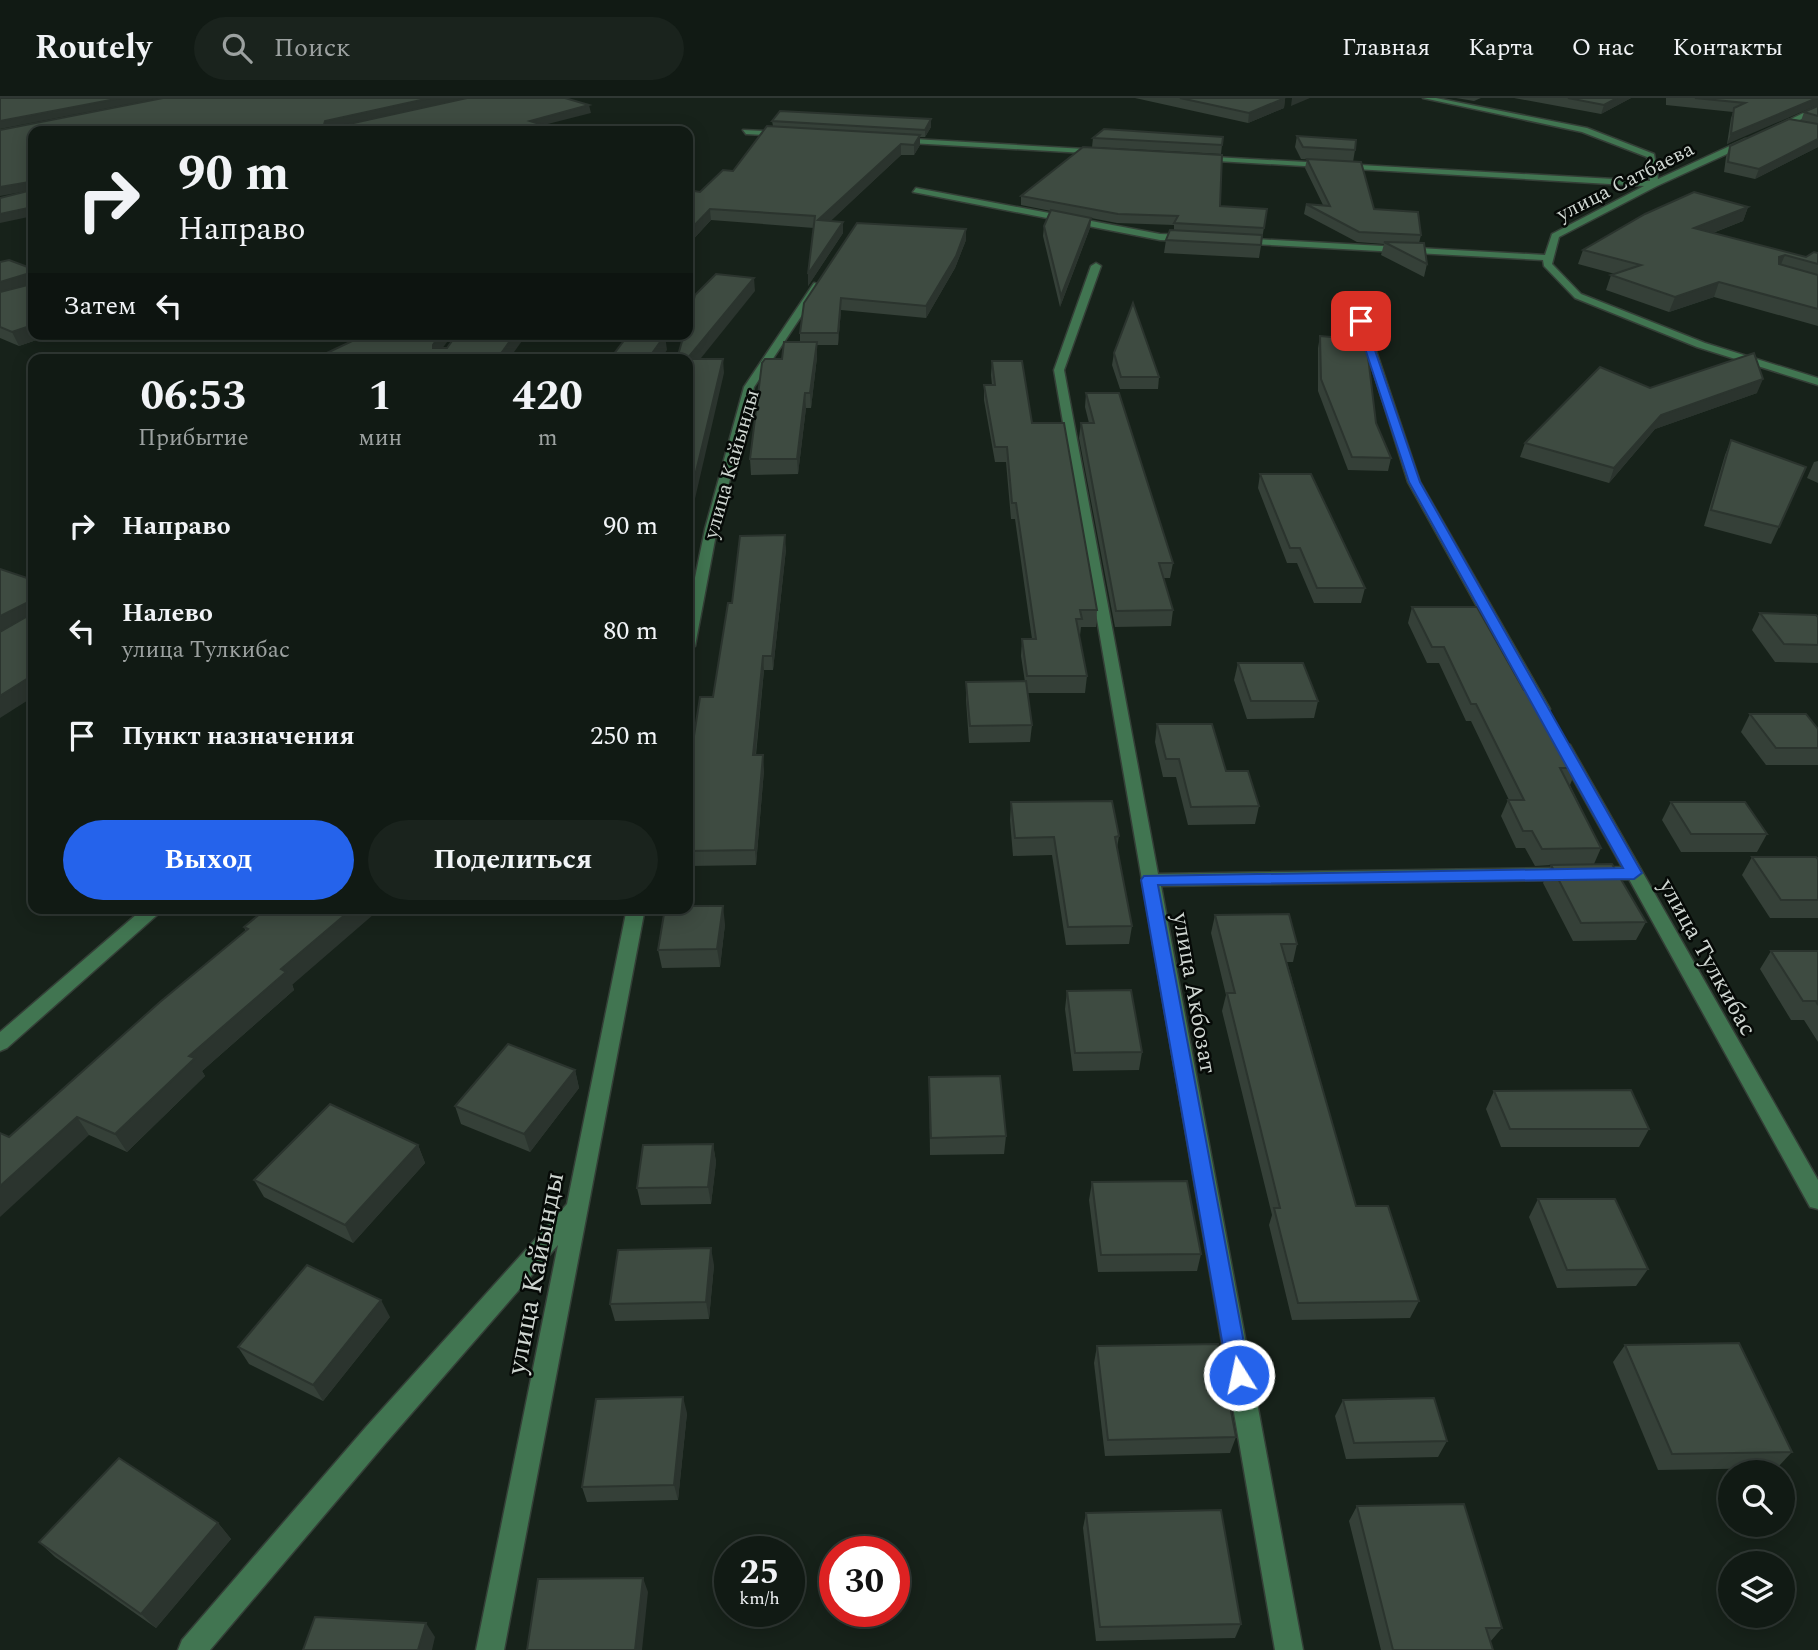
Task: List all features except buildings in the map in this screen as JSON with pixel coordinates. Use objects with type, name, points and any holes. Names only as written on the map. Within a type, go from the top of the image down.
[{"type":"street","points":[[1193,157],[1654,184],[1651,156],[1612,140],[1550,123],[1426,98]]},
{"type":"street","name":"улица Сатбаева","points":[[1818,108],[1654,184],[1555,236],[1547,264],[1578,296],[1701,345],[1818,382]]},
{"type":"street","points":[[1786,124],[1797,126]]},
{"type":"street","points":[[746,132],[788,134]]},
{"type":"street","points":[[885,140],[1109,153]]},
{"type":"street","points":[[916,190],[1160,237],[1201,239]]},
{"type":"street","points":[[1229,240],[1548,258]]},
{"type":"street","name":"улица Акбозат","points":[[1096,266],[1059,370],[1289,1650]]},
{"type":"street","name":"улица Кайынды","points":[[693,621],[711,529],[749,387],[825,273]]},
{"type":"street","name":"улица Тулкибас","points":[[1361,321],[1415,482],[1818,1200]]},
{"type":"street","points":[[1149,880],[1634,873]]},
{"type":"street","points":[[0,1043],[149,914]]},
{"type":"street","name":"улица Кайынды","points":[[490,1650],[635,914]]},
{"type":"street","points":[[192,1650],[375,1436],[577,1208]]},
{"type":"route","points":[[1239,1375],[1149,880],[1634,873],[1415,482],[1361,321]]}]
